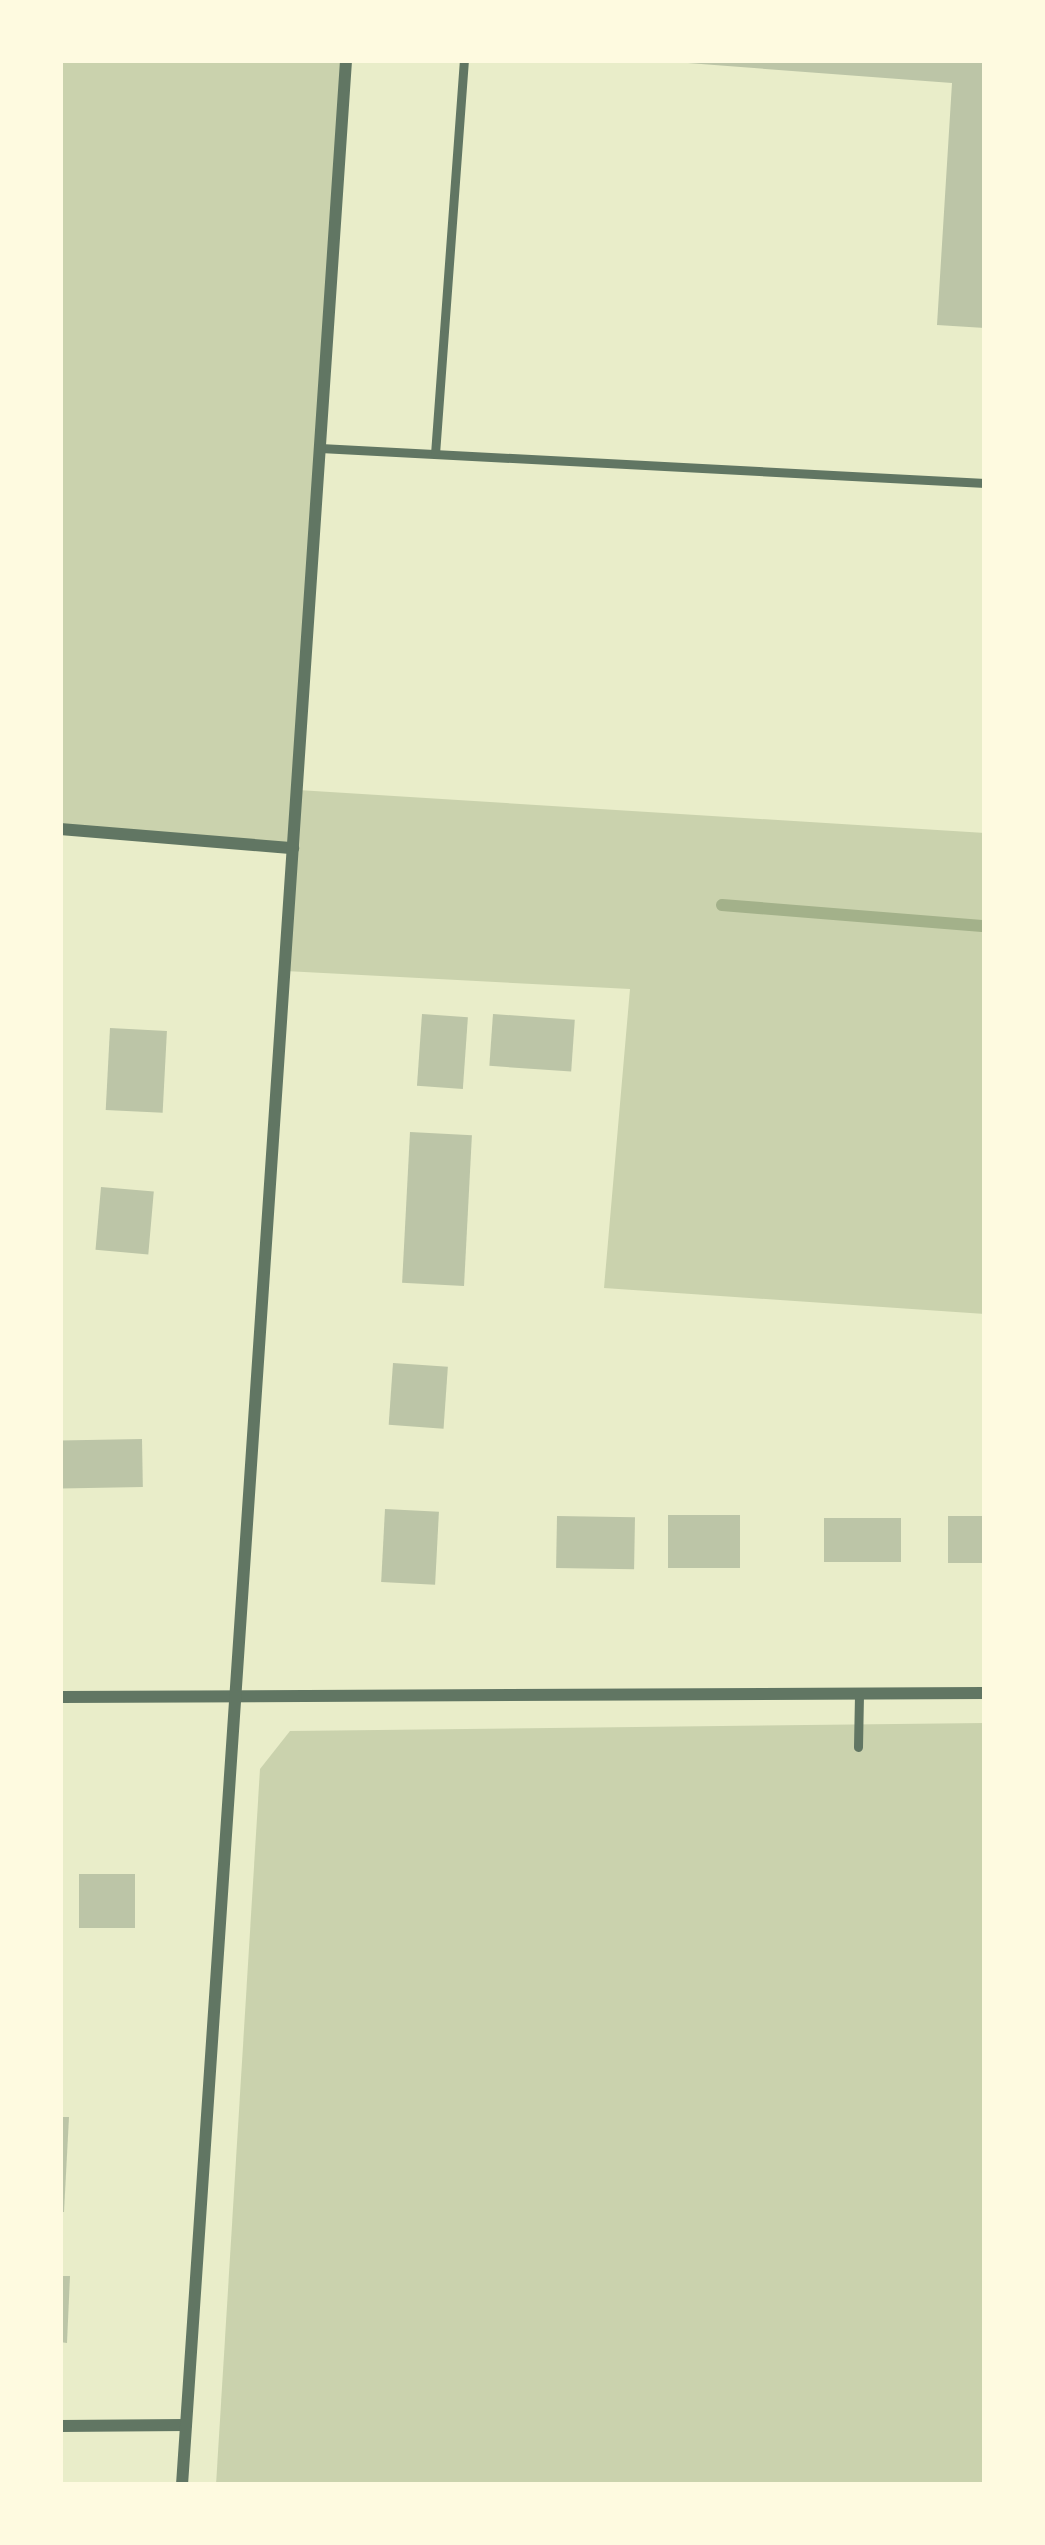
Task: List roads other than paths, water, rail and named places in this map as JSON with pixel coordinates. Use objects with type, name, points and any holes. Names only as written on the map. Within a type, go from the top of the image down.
[{"type":"street","points":[[182,2485],[346,60]]},
{"type":"street","points":[[60,829],[293,848]]},
{"type":"street","points":[[60,1697],[985,1693]]},
{"type":"street","points":[[60,2426],[186,2426]]},
{"type":"lane","points":[[435,454],[464,60]]},
{"type":"lane","points":[[320,448],[985,483]]},
{"type":"lane","points":[[859,1747],[860,1694]]},
{"type":"waterway","points":[[722,905],[985,926]]}]
